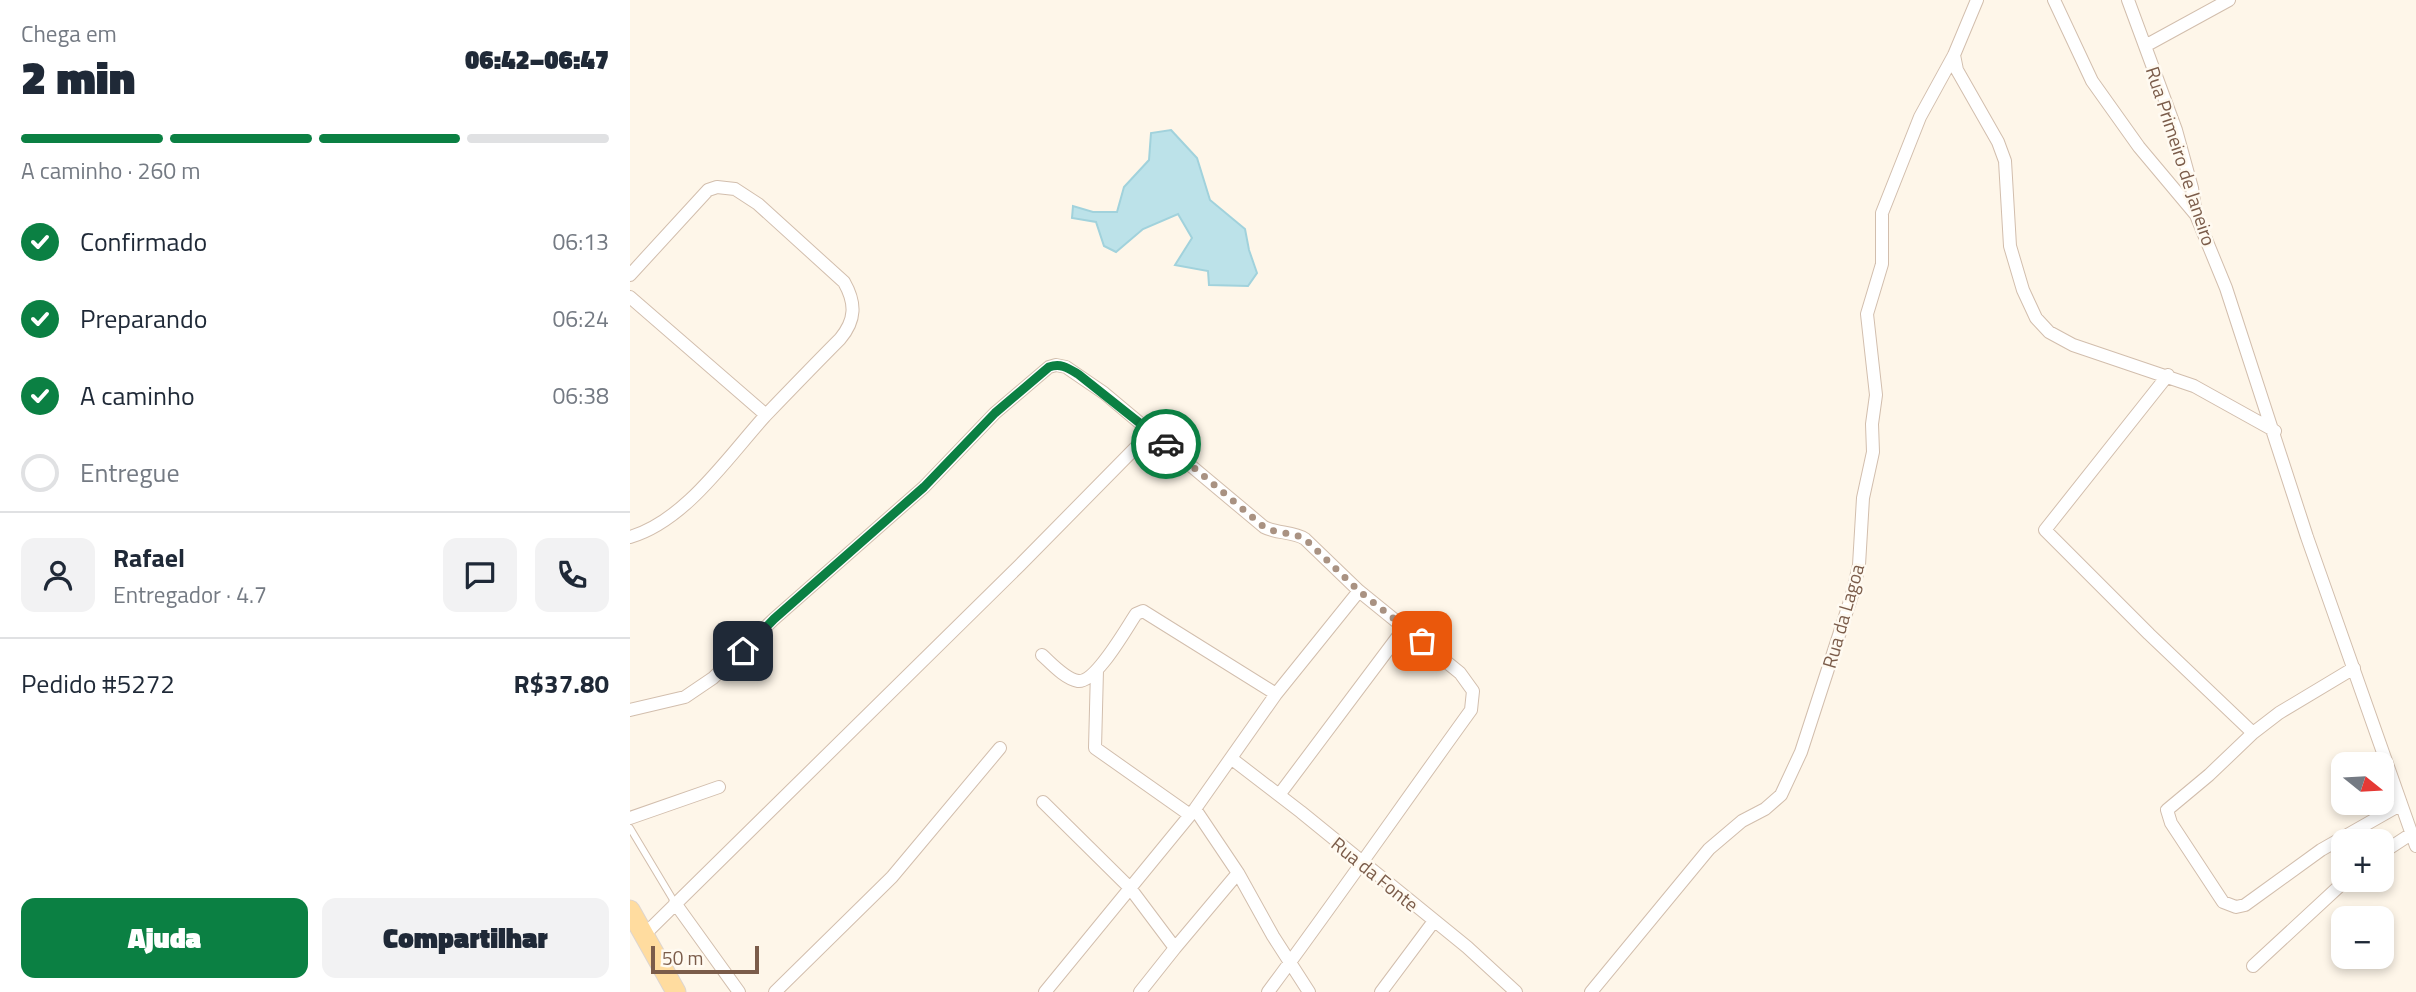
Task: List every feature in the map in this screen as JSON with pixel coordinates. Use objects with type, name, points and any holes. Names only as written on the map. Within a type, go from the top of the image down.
[{"type":"main road","points":[[630,910],[676,992]]},
{"type":"street","name":"Rua da Lagoa","points":[[1591,992],[1709,849],[1742,821],[1765,809],[1781,795],[1801,752],[1852,595],[1859,565],[1863,498],[1873,452],[1872,424],[1876,396],[1867,314],[1882,264],[1882,213],[1920,117],[1954,55],[1977,0]]},
{"type":"street","points":[[2054,0],[2092,81],[2139,148],[2196,215]]},
{"type":"street","name":"Rua Primeiro de Janeiro","points":[[2128,0],[2179,142],[2192,188],[2196,215],[2226,288],[2275,431],[2307,537],[2414,840]]},
{"type":"street","points":[[2145,46],[2229,0]]},
{"type":"street","points":[[1954,55],[1956,70],[1998,142],[2005,161],[2010,246],[2023,290],[2036,318],[2049,331],[2073,345],[2194,386],[2275,431]]},
{"type":"street","points":[[630,275],[708,190],[727,187],[758,204],[844,282],[853,303],[850,327],[696,493],[671,517],[630,537]]},
{"type":"street","points":[[630,297],[766,415]]},
{"type":"street","points":[[630,710],[685,697],[713,678],[774,619],[924,487],[995,413],[1049,367],[1066,367],[1151,432],[1264,527],[1305,539],[1359,591],[1460,673],[1473,691],[1471,710],[1360,862],[1317,928],[1268,992]]},
{"type":"street","points":[[2168,375],[2045,530],[2253,733]]},
{"type":"street","points":[[644,935],[1020,565],[1151,432]]},
{"type":"street","points":[[1045,992],[1193,812],[1276,694],[1359,591]]},
{"type":"street","points":[[1042,655],[1065,674],[1076,680],[1086,680],[1097,670],[1136,614],[1143,611],[1276,694]]},
{"type":"street","points":[[1279,795],[1405,627]]},
{"type":"street","points":[[2354,668],[2279,713],[2253,733],[2167,810],[2171,822],[2223,902],[2236,907],[2245,905],[2321,850],[2400,805]]},
{"type":"street","points":[[1097,670],[1095,748],[1193,812],[1238,873],[1289,963],[1309,992]]},
{"type":"street","points":[[775,992],[892,877],[1000,748]]},
{"type":"street","name":"Rua da Fonte","points":[[1232,759],[1434,921],[1516,992]]},
{"type":"street","points":[[630,818],[719,787]]},
{"type":"street","points":[[1043,802],[1130,888],[1175,948]]},
{"type":"street","points":[[2394,848],[2414,840]]},
{"type":"street","points":[[1140,992],[1238,873]]},
{"type":"street","points":[[2253,967],[2333,892]]},
{"type":"street","points":[[675,904],[740,992]]},
{"type":"street","points":[[1381,992],[1434,921]]},
{"type":"lane","points":[[630,828],[675,904]]},
{"type":"water","points":[[1171,130],[1197,158],[1210,200],[1245,229],[1257,273],[1248,286],[1209,285],[1208,271],[1175,265],[1192,238],[1178,214],[1143,229],[1116,252],[1104,246],[1096,222],[1072,218],[1073,206],[1093,212],[1117,212],[1124,187],[1149,160],[1151,133]]},
{"type":"way so far","points":[[1166,444],[1264,527],[1305,539],[1359,591],[1422,641]]},
{"type":"route","points":[[743,651],[807,589],[924,487],[995,413],[1049,367],[1066,367],[1078,374],[1166,444]]}]
